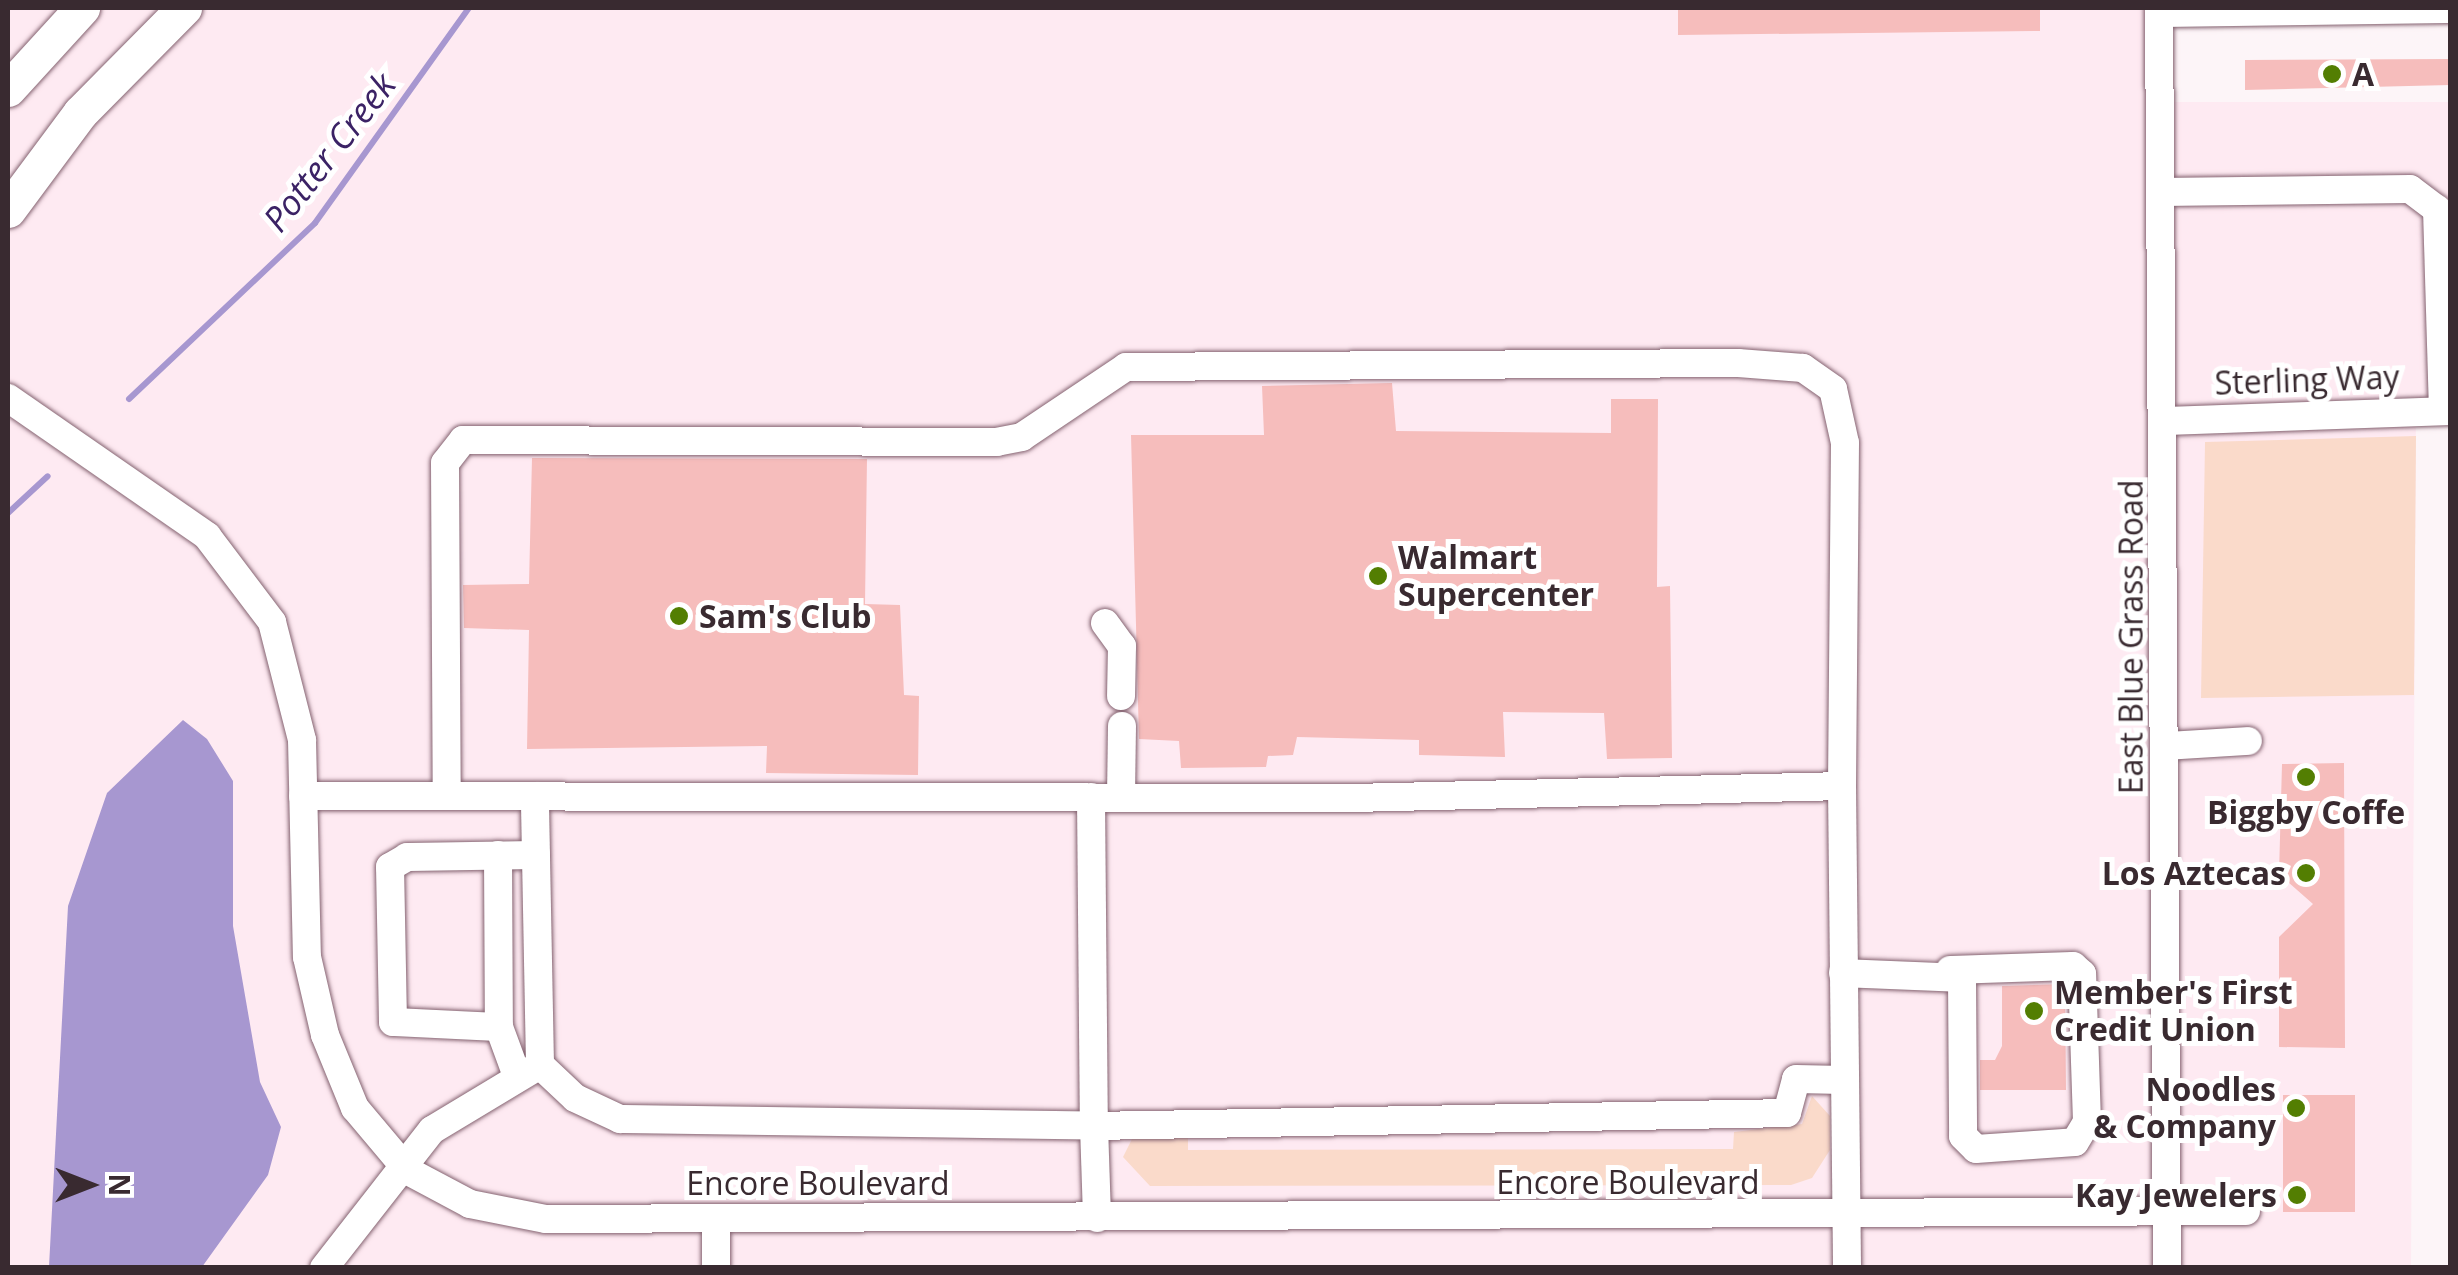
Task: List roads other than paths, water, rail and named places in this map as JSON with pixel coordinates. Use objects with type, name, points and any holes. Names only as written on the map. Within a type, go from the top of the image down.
[{"type":"main road","points":[[8,89],[82,8]]},
{"type":"main road","points":[[8,210],[80,113],[184,8]]},
{"type":"street","points":[[2159,10],[2450,9]]},
{"type":"street","name":"East Blue Grass Road","points":[[2159,10],[2166,421],[2167,1268]]},
{"type":"street","points":[[2161,192],[2410,189],[2437,209],[2446,411]]},
{"type":"street","points":[[447,796],[445,463],[463,440],[997,442],[1022,438],[1106,373],[1164,366],[1802,368],[1833,390],[1845,443],[1842,786],[1847,1268]]},
{"type":"street","name":"Encore Boulevard","points":[[8,398],[232,560],[287,664],[303,796],[307,957],[325,1035],[355,1108],[408,1171],[470,1204],[546,1219],[2167,1216],[2246,1211]]},
{"type":"street","name":"Sterling Way","points":[[2166,421],[2446,411]]},
{"type":"street","points":[[1106,623],[1122,646],[1121,696]]},
{"type":"street","points":[[1121,798],[1122,726]]},
{"type":"street","points":[[2166,746],[2248,741]]},
{"type":"street","points":[[303,796],[1121,798],[1842,786]]},
{"type":"street","points":[[529,1071],[535,796]]},
{"type":"street","points":[[1090,798],[1097,1218]]},
{"type":"street","points":[[500,1027],[393,1022],[389,916],[397,860],[536,854]]},
{"type":"street","points":[[498,855],[500,1027],[529,1071],[620,1120],[1094,1126],[1788,1113],[1796,1079],[1844,1080]]},
{"type":"street","points":[[1843,973],[1956,974],[2073,966],[2082,974],[2087,1113],[2084,1133],[2062,1146],[1976,1149],[1963,1136],[1956,974]]},
{"type":"street","points":[[324,1268],[408,1171],[432,1130],[529,1071]]},
{"type":"street","points":[[716,1218],[716,1268]]},
{"type":"waterway","name":"Potter Creek","points":[[129,399],[315,223],[469,8]]},
{"type":"waterway","name":"Potter Creek","points":[[8,513],[48,476]]},
{"type":"place","name":"A","points":[[2332,74]]},
{"type":"place","name":"Walmart Supercenter","points":[[1378,576]]},
{"type":"place","name":"Sam's Club","points":[[679,616]]},
{"type":"place","name":"Biggby Coffe","points":[[2306,777]]},
{"type":"place","name":"Los Aztecas","points":[[2306,873]]},
{"type":"place","name":"Member's First Credit Union","points":[[2034,1011]]},
{"type":"place","name":"Noodles & Company","points":[[2296,1108]]},
{"type":"place","name":"Kay Jewelers","points":[[2297,1195]]}]
